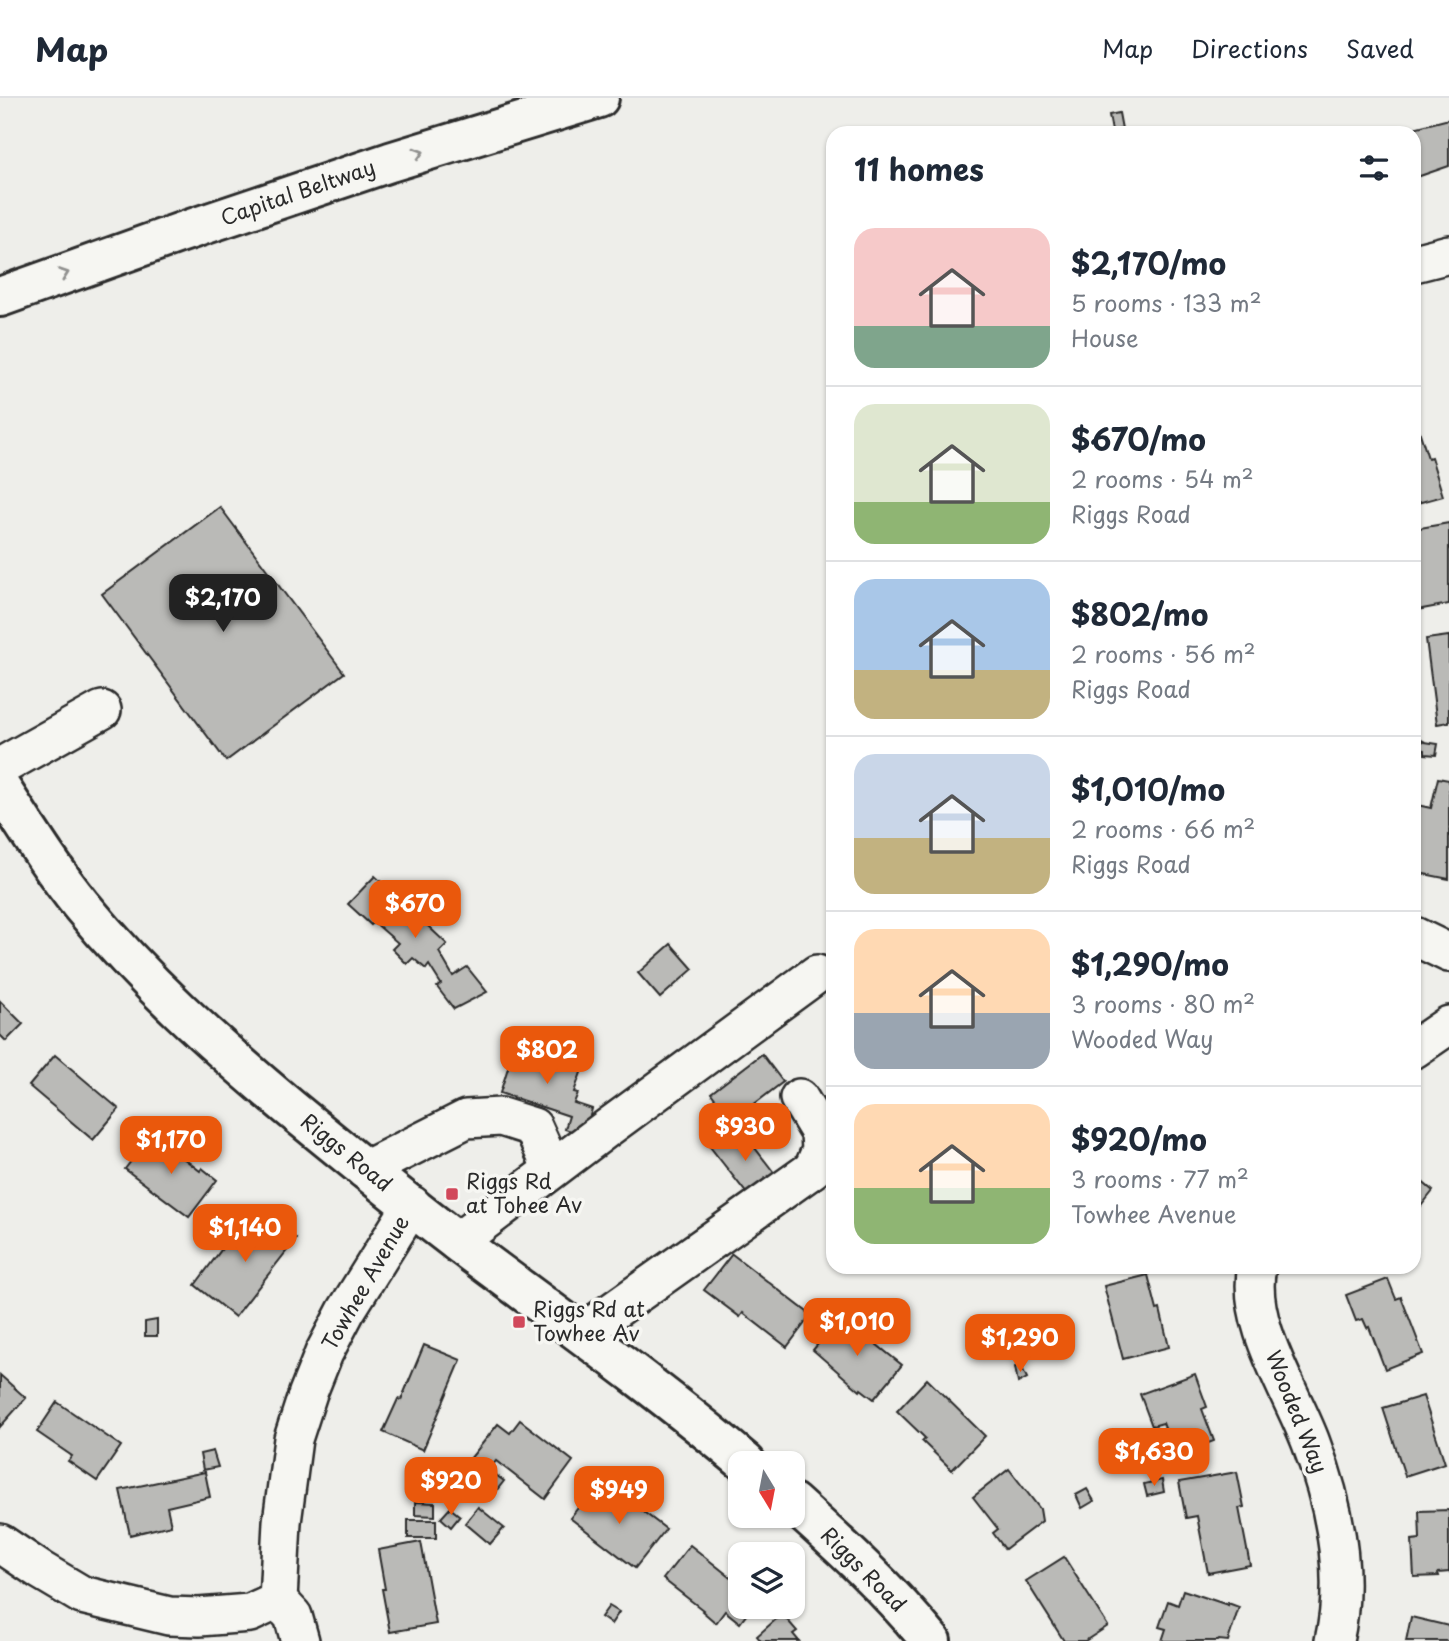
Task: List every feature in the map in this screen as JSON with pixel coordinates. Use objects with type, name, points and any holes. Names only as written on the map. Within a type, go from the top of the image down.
[{"type":"main road","name":"Capital Beltway","points":[[0,297],[390,162],[599,98]]},
{"type":"main road","name":"Riggs Road","points":[[0,787],[33,839],[81,904],[169,1001],[365,1170],[650,1385],[731,1451]]},
{"type":"main road","name":"Riggs Road","points":[[805,1514],[858,1561],[931,1641]]},
{"type":"street","points":[[1421,261],[1449,254]]},
{"type":"street","points":[[0,767],[102,710]]},
{"type":"street","points":[[1421,939],[1449,953]]},
{"type":"street","points":[[457,1242],[817,974]]},
{"type":"street","points":[[1421,1044],[1449,1025]]},
{"type":"street","points":[[582,1333],[813,1169],[821,1150],[820,1133],[799,1098]]},
{"type":"street","points":[[365,1170],[466,1119],[500,1117],[533,1127],[552,1169]]},
{"type":"street","name":"Towhee Avenue","points":[[278,1600],[282,1522],[293,1438],[308,1393],[324,1353],[346,1311],[412,1205]]},
{"type":"street","name":"Wooded Way","points":[[1256,1274],[1259,1316],[1280,1375],[1311,1442],[1329,1499],[1339,1552],[1341,1588],[1334,1641]]},
{"type":"street","points":[[0,1543],[82,1595],[169,1616],[199,1617],[250,1613],[278,1600],[293,1616],[300,1641]]},
{"type":"building","points":[[1119,113],[1121,126],[1111,126],[1109,115]]},
{"type":"building","points":[[1449,119],[1449,166],[1421,176],[1421,126]]},
{"type":"building","points":[[1421,436],[1428,458],[1431,457],[1443,496],[1421,502]]},
{"type":"building","points":[[220,507],[344,673],[226,761],[102,594]]},
{"type":"building","points":[[1449,523],[1449,604],[1421,609],[1421,528]]},
{"type":"building","points":[[1449,636],[1449,722],[1437,724],[1426,639]]},
{"type":"building","points":[[1421,740],[1438,744],[1436,755],[1425,754],[1425,750],[1421,749]]},
{"type":"building","points":[[1438,778],[1449,780],[1449,879],[1421,873],[1421,806],[1431,808]]},
{"type":"building","points":[[375,876],[447,944],[439,952],[453,976],[467,967],[487,992],[454,1009],[437,987],[441,984],[429,965],[426,969],[413,958],[407,964],[392,949],[398,943],[374,922],[371,925],[348,904]]},
{"type":"building","points":[[671,944],[693,969],[660,998],[638,973]]},
{"type":"building","points":[[0,1001],[23,1024],[6,1041],[0,1035]]},
{"type":"building","points":[[524,1046],[583,1067],[574,1092],[578,1093],[574,1103],[592,1109],[584,1135],[565,1129],[569,1116],[500,1093],[512,1055],[520,1058]]},
{"type":"building","points":[[762,1054],[783,1082],[732,1121],[711,1093]]},
{"type":"building","points":[[55,1055],[119,1109],[93,1140],[29,1086]]},
{"type":"building","points":[[735,1122],[782,1183],[755,1204],[707,1143]]},
{"type":"building","points":[[152,1134],[200,1171],[202,1168],[217,1180],[189,1217],[125,1169]]},
{"type":"building","points":[[1421,1181],[1433,1191],[1421,1206]]},
{"type":"building","points":[[261,1212],[296,1239],[235,1317],[195,1285],[233,1234],[240,1239]]},
{"type":"building","points":[[732,1254],[811,1315],[787,1347],[743,1313],[740,1317],[704,1290]]},
{"type":"building","points":[[1148,1275],[1169,1347],[1123,1359],[1104,1286]]},
{"type":"building","points":[[1388,1279],[1396,1299],[1401,1297],[1423,1354],[1385,1369],[1369,1327],[1367,1328],[1363,1319],[1356,1321],[1346,1295]]},
{"type":"building","points":[[841,1316],[902,1365],[874,1399],[861,1389],[860,1391],[813,1350]]},
{"type":"building","points":[[157,1320],[157,1336],[145,1336],[145,1322]]},
{"type":"building","points":[[424,1345],[461,1360],[423,1450],[383,1432],[398,1399],[401,1400]]},
{"type":"building","points":[[1020,1364],[1027,1378],[1018,1383],[1015,1367]]},
{"type":"building","points":[[1195,1374],[1207,1407],[1202,1409],[1214,1441],[1175,1455],[1163,1423],[1152,1426],[1140,1394]]},
{"type":"building","points":[[0,1375],[26,1398],[0,1427]]},
{"type":"building","points":[[927,1379],[985,1436],[952,1470],[922,1441],[925,1438],[897,1411]]},
{"type":"building","points":[[1423,1396],[1445,1463],[1405,1476],[1383,1408]]},
{"type":"building","points":[[57,1402],[121,1446],[97,1481],[68,1461],[72,1456],[37,1432]]},
{"type":"building","points":[[520,1420],[573,1461],[545,1499],[496,1461],[489,1470],[504,1481],[489,1500],[471,1487],[475,1481],[461,1470],[498,1424],[510,1433]]},
{"type":"building","points":[[213,1451],[218,1467],[203,1470],[200,1454]]},
{"type":"building","points":[[1009,1469],[1040,1509],[1042,1521],[1005,1549],[993,1533],[998,1529],[973,1497]]},
{"type":"building","points":[[205,1472],[210,1497],[167,1507],[171,1525],[130,1535],[120,1490]]},
{"type":"building","points":[[1237,1472],[1244,1507],[1239,1508],[1250,1565],[1208,1573],[1197,1516],[1186,1518],[1179,1482]]},
{"type":"building","points":[[1162,1480],[1164,1492],[1147,1496],[1144,1484]]},
{"type":"building","points":[[612,1488],[666,1529],[635,1568],[570,1518],[589,1494],[600,1503]]},
{"type":"building","points":[[1087,1489],[1094,1501],[1082,1508],[1076,1495]]},
{"type":"building","points":[[415,1502],[435,1503],[435,1516],[415,1515]]},
{"type":"building","points":[[478,1507],[504,1528],[490,1544],[465,1523]]},
{"type":"building","points":[[450,1508],[460,1516],[451,1527],[441,1518]]},
{"type":"building","points":[[1449,1510],[1449,1572],[1438,1573],[1439,1576],[1414,1577],[1412,1540],[1420,1539],[1419,1511]]},
{"type":"building","points":[[408,1520],[436,1520],[436,1538],[408,1538]]},
{"type":"building","points":[[421,1542],[436,1624],[390,1632],[378,1550]]},
{"type":"building","points":[[690,1545],[728,1575],[728,1613],[725,1611],[716,1623],[663,1579]]},
{"type":"building","points":[[1064,1557],[1108,1626],[1085,1641],[1064,1641],[1026,1581]]},
{"type":"building","points":[[1183,1590],[1239,1607],[1228,1641],[1162,1641],[1166,1629],[1159,1627],[1168,1601],[1178,1605]]},
{"type":"building","points":[[609,1606],[619,1612],[611,1624],[601,1617]]},
{"type":"building","points":[[1411,1617],[1449,1626],[1449,1641],[1406,1641]]},
{"type":"building","points":[[776,1619],[786,1619],[797,1631],[793,1634],[799,1641],[761,1641],[757,1636]]},
{"type":"place","name":"Riggs Rd at Tohee Av","points":[[452,1194]]},
{"type":"place","name":"Riggs Rd at Towhee Av","points":[[519,1322]]}]
